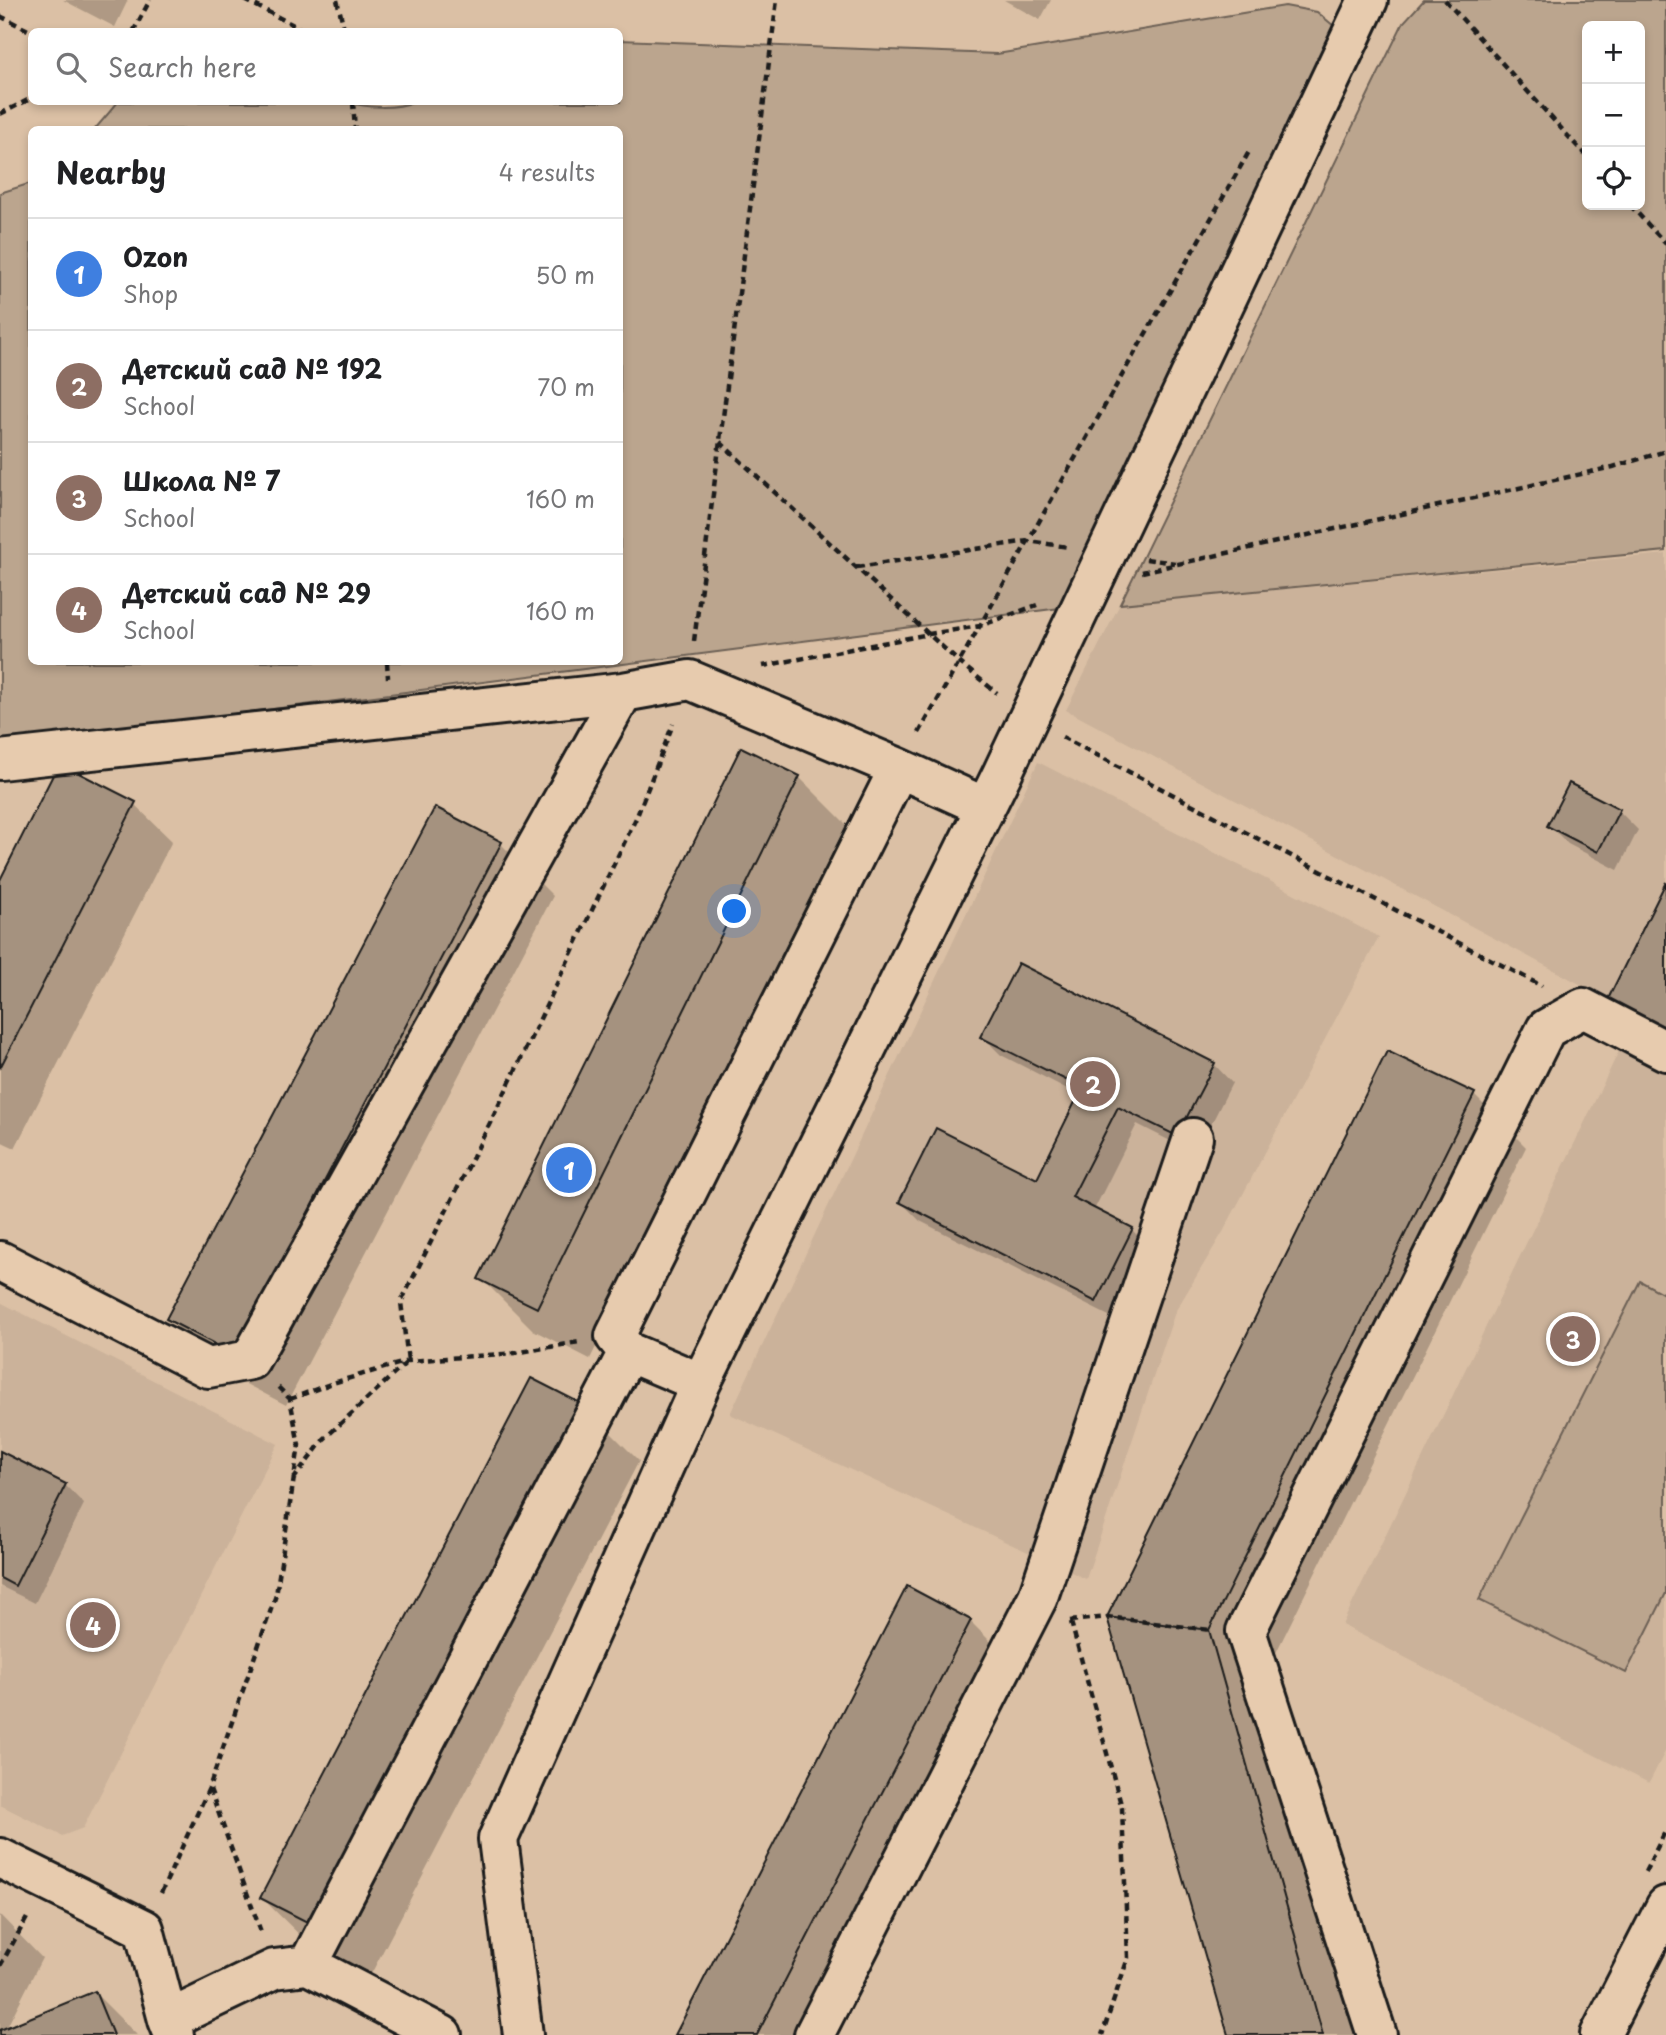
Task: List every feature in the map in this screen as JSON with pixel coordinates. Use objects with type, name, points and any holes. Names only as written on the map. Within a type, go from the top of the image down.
[{"type":"street","points":[[523,2035],[498,1839],[701,1383],[1028,719],[1368,0]]},
{"type":"street","points":[[0,760],[623,692],[690,680],[985,807]]},
{"type":"street","points":[[0,1261],[208,1368],[250,1360],[623,692]]},
{"type":"street","points":[[0,1858],[144,1929],[171,2028],[291,1967],[621,1344],[899,768]]},
{"type":"street","points":[[1377,2035],[1246,1631],[1546,1029],[1583,1007],[1666,1051]]},
{"type":"street","points":[[814,2035],[1038,1597],[1193,1138]]},
{"type":"street","points":[[621,1344],[701,1383]]},
{"type":"street","points":[[1601,2035],[1666,1906]]},
{"type":"street","points":[[291,1967],[442,2035]]},
{"type":"path","points":[[135,28],[150,0]]},
{"type":"path","points":[[245,0],[299,28]]},
{"type":"path","points":[[337,0],[344,28]]},
{"type":"path","points":[[408,1361],[401,1302],[637,816],[690,680],[777,0]]},
{"type":"path","points":[[1445,0],[1582,151]]},
{"type":"path","points":[[0,16],[28,30]]},
{"type":"path","points":[[0,114],[28,100]]},
{"type":"path","points":[[353,105],[355,126]]},
{"type":"path","points":[[899,768],[1253,144]]},
{"type":"path","points":[[1635,210],[1666,244]]},
{"type":"path","points":[[720,442],[959,662],[1028,719],[1583,1007]]},
{"type":"path","points":[[756,667],[980,626],[1099,568],[1180,564],[1613,467],[1666,451]]},
{"type":"path","points":[[857,567],[1028,541],[1099,568],[1180,564]]},
{"type":"path","points":[[290,1399],[408,1361],[621,1344]]},
{"type":"path","points":[[144,1929],[209,1788],[276,1595],[299,1445],[290,1399],[250,1360]]},
{"type":"path","points":[[293,1480],[324,1439],[408,1361]]},
{"type":"path","points":[[1023,1626],[1107,1617],[1209,1630],[1246,1631]]},
{"type":"path","points":[[1070,1621],[1122,1808],[1128,1958],[1102,2035]]},
{"type":"path","points":[[209,1788],[291,1967]]},
{"type":"path","points":[[0,1966],[47,1882]]},
{"type":"shaded area","points":[[1424,0],[1666,0],[1666,551],[1120,604],[1403,23]]},
{"type":"shaded area","points":[[1285,6],[1317,12],[1340,31],[1060,608],[623,664],[623,126],[98,126],[115,105],[623,105],[623,40],[997,54]]},
{"type":"shaded area","points":[[28,184],[28,665],[616,665],[0,744],[0,193]]},
{"type":"shaded area","points":[[1666,554],[1666,1750],[1649,1783],[1342,1625],[1618,1053],[1608,999],[1066,710],[1120,604]]},
{"type":"shaded area","points":[[1038,762],[1379,937],[1223,1232],[1175,1312],[1086,1579],[730,1414]]},
{"type":"shaded area","points":[[1640,1281],[1666,1295],[1666,1593],[1626,1673],[1479,1600]]},
{"type":"shaded area","points":[[0,1302],[278,1444],[83,1828],[62,1836],[0,1805]]},
{"type":"building","points":[[741,747],[800,776],[537,1308],[478,1279]]},
{"type":"building","points":[[59,763],[136,802],[0,1068],[0,880]]},
{"type":"building","points":[[1569,783],[1620,809],[1598,852],[1547,826]]},
{"type":"building","points":[[435,807],[502,842],[234,1354],[166,1319]]},
{"type":"building","points":[[1666,882],[1666,1028],[1608,999]]},
{"type":"building","points":[[1018,963],[1215,1063],[1177,1136],[1118,1107],[1072,1197],[1133,1228],[1096,1302],[899,1202],[936,1128],[1037,1179],[1082,1088],[980,1037]]},
{"type":"building","points":[[1387,1051],[1475,1093],[1209,1630],[1107,1617]]},
{"type":"building","points":[[531,1378],[588,1407],[317,1927],[260,1898]]},
{"type":"building","points":[[0,1451],[66,1484],[15,1586],[0,1578]]},
{"type":"building","points":[[907,1586],[971,1620],[757,2035],[675,2035]]},
{"type":"building","points":[[1107,1617],[1209,1630],[1323,2035],[1228,2035]]},
{"type":"building","points":[[95,1991],[113,2035],[0,2035],[0,2030]]},
{"type":"place","name":"Детский сад № 192","points":[[1093,1084]]},
{"type":"place","name":"Ozon","points":[[569,1170]]},
{"type":"place","name":"Школа № 7","points":[[1573,1339]]},
{"type":"place","name":"Детский сад № 29","points":[[93,1625]]}]
